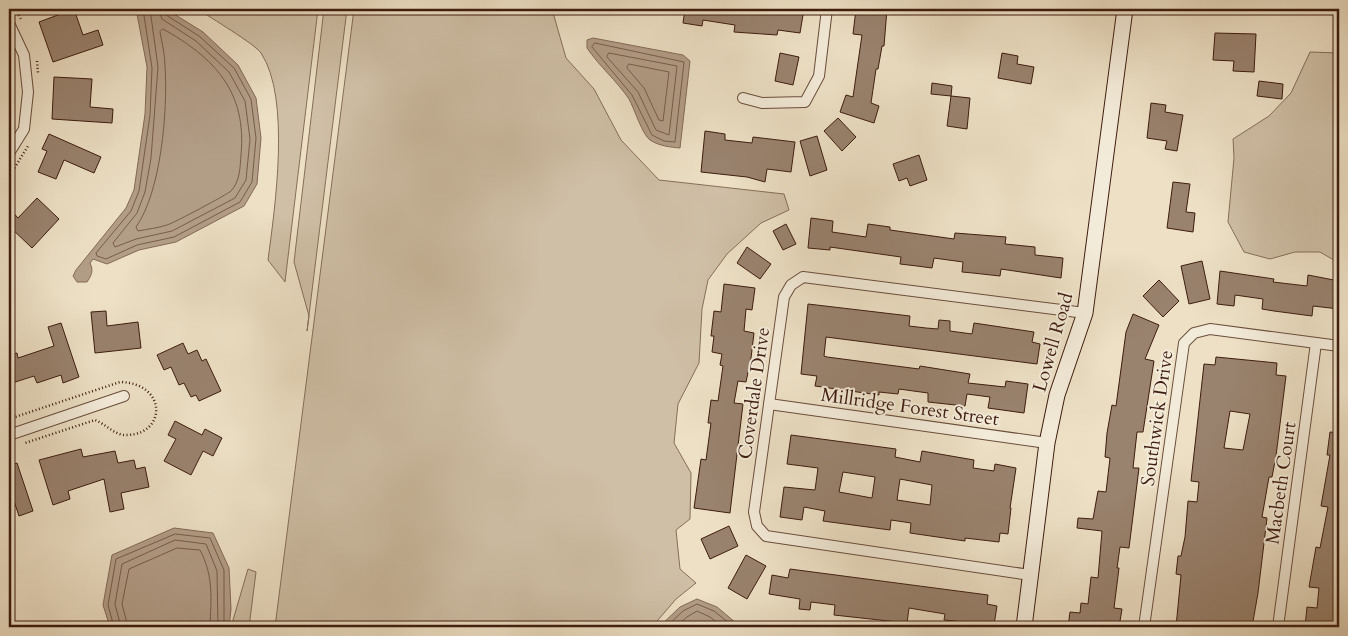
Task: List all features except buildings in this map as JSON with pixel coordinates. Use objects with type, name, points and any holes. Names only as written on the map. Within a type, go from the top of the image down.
[{"type":"street","points":[[743,98],[762,103],[805,102],[819,76],[827,9]]},
{"type":"street","name":"Lowell Road","points":[[1024,627],[1047,443],[1056,395],[1085,313],[1125,9]]},
{"type":"street","points":[[9,23],[24,55],[28,92],[24,129],[9,153]]},
{"type":"street","name":"Coverdale Drive","points":[[1030,575],[766,536],[757,526],[754,512],[784,297],[791,285],[803,277],[1085,313]]},
{"type":"street","name":"Southwick Drive","points":[[1144,627],[1184,344],[1194,333],[1210,329],[1339,346]]},
{"type":"street","name":"Macbeth Court","points":[[1278,627],[1316,342]]},
{"type":"street","points":[[9,435],[124,396]]},
{"type":"street","name":"Millridge Forest Street","points":[[769,404],[1047,443]]},
{"type":"path","points":[[9,65],[13,88],[9,115]]},
{"type":"shaded area","points":[[198,9],[318,9],[285,282],[268,260],[277,183],[278,154],[276,97],[270,73],[261,53],[257,49]]},
{"type":"shaded area","points":[[324,9],[347,9],[309,316],[294,262]]},
{"type":"shaded area","points":[[354,9],[552,9],[566,58],[594,89],[621,140],[659,180],[784,194],[789,210],[761,223],[727,254],[708,280],[702,309],[699,363],[678,404],[674,443],[691,473],[690,519],[676,530],[680,569],[696,583],[676,599],[652,627],[275,627]]},
{"type":"shaded area","points":[[1310,52],[1339,53],[1339,263],[1320,252],[1295,252],[1270,259],[1244,252],[1228,222],[1234,158],[1233,139],[1269,116],[1291,93]]},
{"type":"shaded area","points":[[248,569],[256,572],[249,627],[231,627]]},
{"type":"water","points":[[139,9],[166,9],[203,32],[238,65],[256,98],[261,138],[257,184],[244,206],[176,242],[139,250],[107,264],[93,259],[90,263],[92,273],[90,278],[87,282],[77,282],[73,276],[76,270],[126,208],[134,190],[145,114],[147,67],[137,14]]},
{"type":"water","points":[[593,38],[683,55],[690,61],[680,148],[661,145],[647,137],[629,99],[587,48],[587,40]]},
{"type":"water","points":[[174,528],[213,533],[229,568],[231,609],[229,627],[110,627],[103,605],[112,555]]},
{"type":"water","points":[[697,599],[717,607],[736,623],[775,627],[659,627],[680,607]]}]
